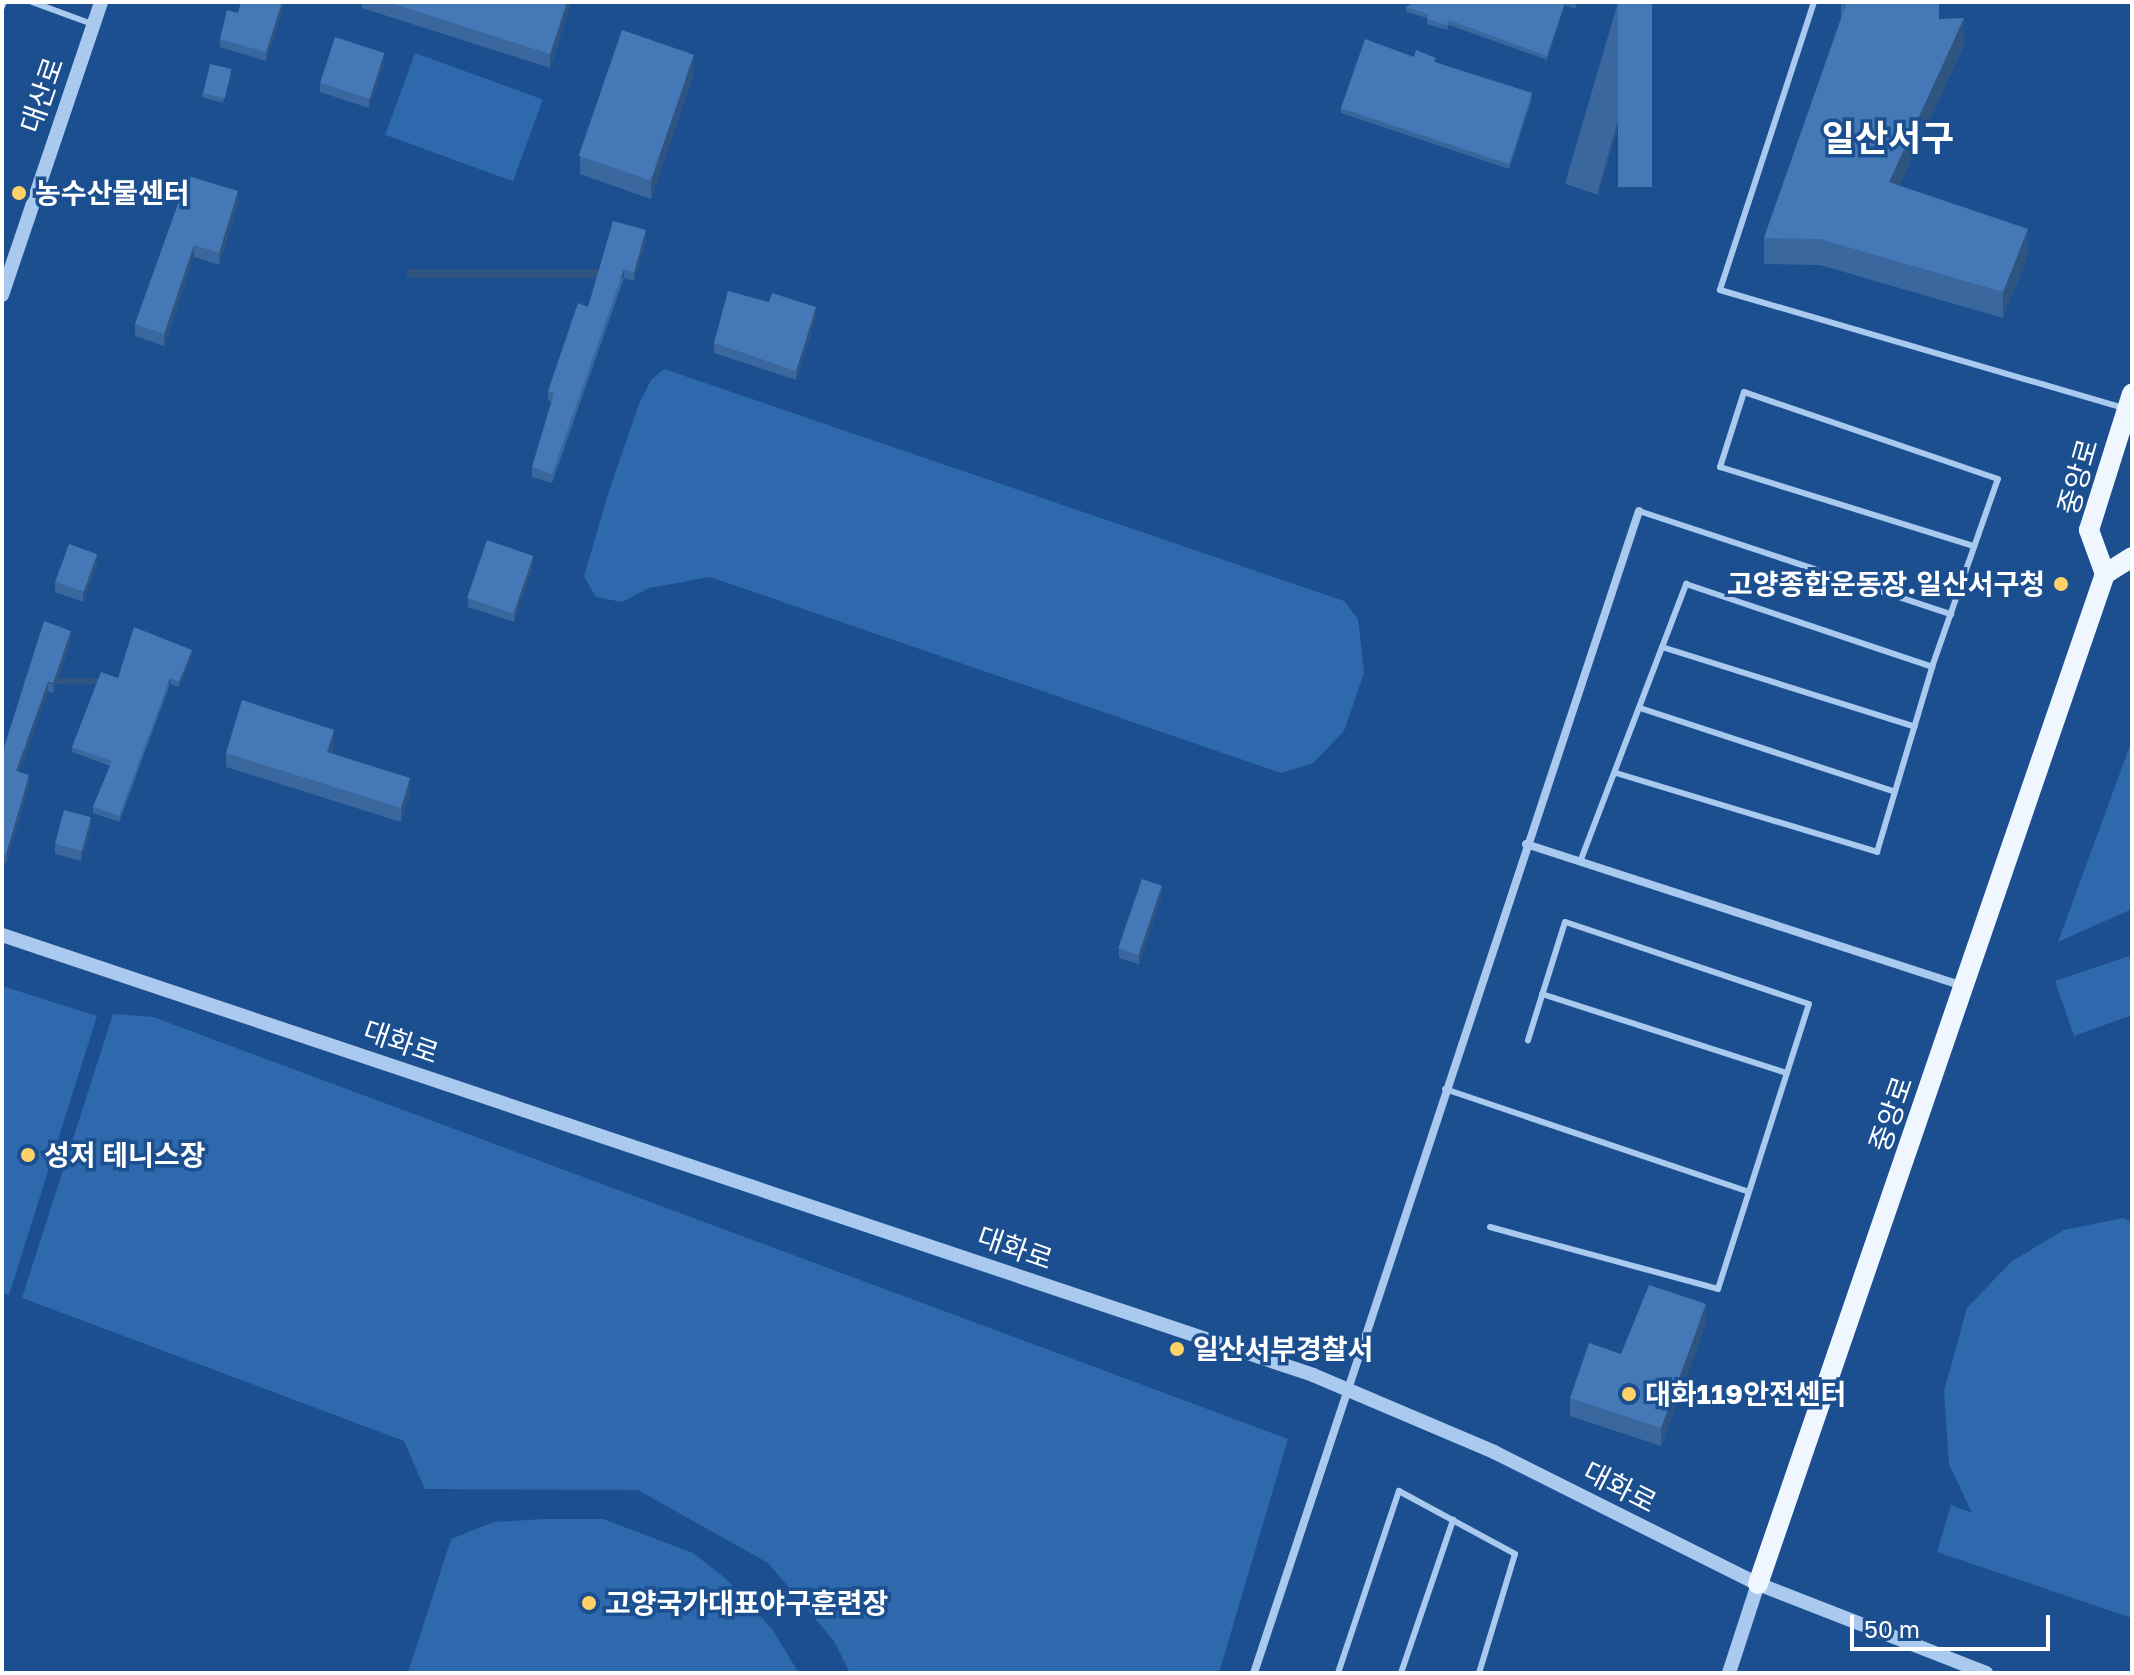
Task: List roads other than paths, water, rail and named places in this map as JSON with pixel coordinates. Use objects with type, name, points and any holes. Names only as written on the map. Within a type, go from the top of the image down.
[{"type":"main road","name":"중앙로","points":[[1758,1584],[2105,574],[2089,530],[2130,402]]},
{"type":"main road","points":[[2105,574],[2132,557]]},
{"type":"street","name":"대산로","points":[[2,295],[101,2]]},
{"type":"street","points":[[1254,1673],[1526,844],[1639,511]]},
{"type":"street","points":[[1526,844],[1964,987]]},
{"type":"street","name":"대화로","points":[[2,935],[1348,1389],[1494,1452],[1758,1584],[1986,1673]]},
{"type":"street","name":"중앙로","points":[[1729,1673],[1758,1584]]},
{"type":"lane","points":[[32,2],[93,24]]},
{"type":"lane","points":[[1814,2],[1720,290],[2130,402]]},
{"type":"lane","points":[[1616,773],[1877,852],[1932,667],[1998,479],[1744,392],[1720,467],[1974,546]]},
{"type":"lane","points":[[1639,511],[1951,614]]},
{"type":"lane","points":[[1580,862],[1686,584],[1932,667]]},
{"type":"lane","points":[[1662,647],[1915,727]]},
{"type":"lane","points":[[1640,708],[1895,792]]},
{"type":"lane","points":[[1490,1227],[1718,1289],[1809,1004],[1565,922],[1528,1040]]},
{"type":"lane","points":[[1542,994],[1787,1073]]},
{"type":"lane","points":[[1445,1089],[1747,1191]]},
{"type":"lane","points":[[1338,1673],[1399,1491],[1515,1554],[1479,1673]]},
{"type":"lane","points":[[1401,1673],[1453,1520]]},
{"type":"place","name":"농수산물센터","points":[[19,193]]},
{"type":"place","name":"고양종합운동장.일산서구청","points":[[2061,584]]},
{"type":"place","name":"성저 테니스장","points":[[28,1155]]},
{"type":"place","name":"일산서부경찰서","points":[[1177,1349]]},
{"type":"place","name":"대화119안전센터","points":[[1629,1394]]},
{"type":"place","name":"고양국가대표야구훈련장","points":[[589,1603]]},
{"type":"district","name":"일산서구","points":[[1888,138]]}]
